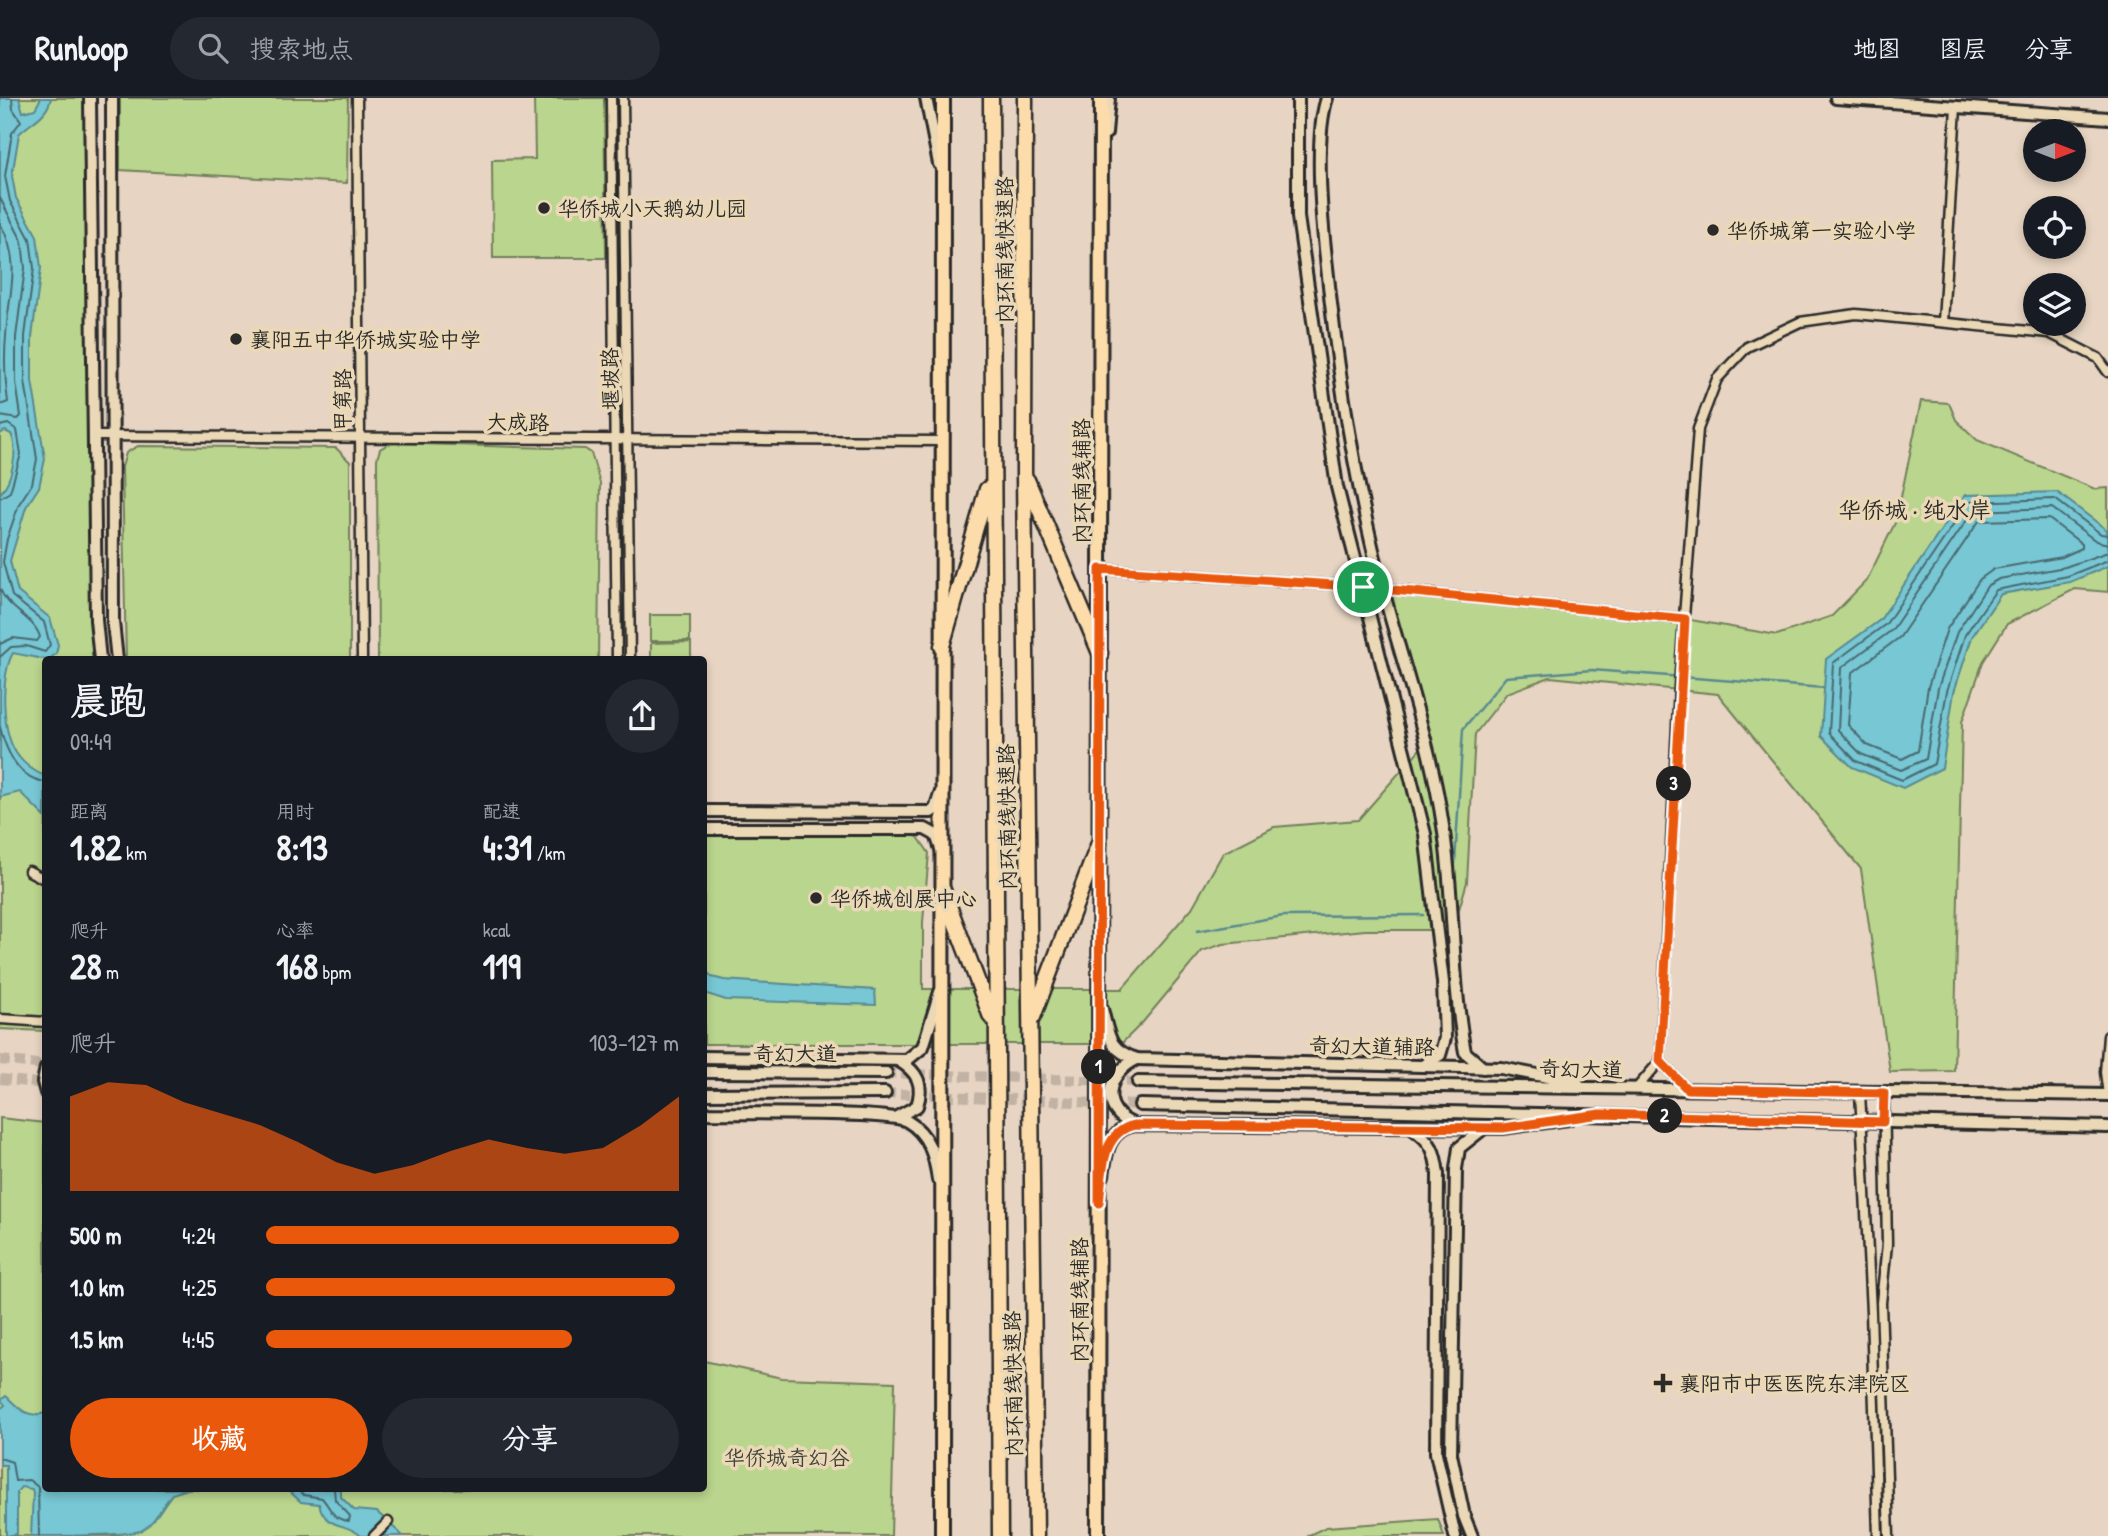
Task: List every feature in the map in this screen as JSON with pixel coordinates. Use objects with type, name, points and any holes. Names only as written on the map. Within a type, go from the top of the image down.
[{"type":"highway","name":"内环南线快速路","points":[[991,98],[1000,1536]]},
{"type":"highway","name":"内环南线快速路","points":[[1026,98],[1024,473],[1036,1536]]},
{"type":"highway","points":[[1024,473],[1100,653]]},
{"type":"highway","points":[[943,646],[992,475]]},
{"type":"highway","points":[[1030,1025],[1099,843]]},
{"type":"highway","points":[[943,890],[995,1027]]},
{"type":"main road","points":[[942,1536],[943,98]]},
{"type":"main road","name":"内环南线辅路","points":[[1098,1536],[1101,98]]},
{"type":"street","points":[[90,98],[96,620],[100,656]]},
{"type":"street","points":[[112,98],[113,622],[117,656]]},
{"type":"street","name":"甲第路","points":[[357,98],[362,656]]},
{"type":"street","name":"堰坡路","points":[[611,98],[617,656]]},
{"type":"street","name":"堰坡路","points":[[623,98],[630,656]]},
{"type":"street","points":[[926,98],[943,180]]},
{"type":"street","points":[[1100,192],[1109,98]]},
{"type":"street","points":[[1298,98],[1298,217],[1337,487],[1425,834],[1443,982],[1445,1038],[1440,1055],[1422,1066]]},
{"type":"street","points":[[1327,98],[1322,129],[1321,216],[1333,328],[1358,482],[1383,589],[1427,741],[1444,827],[1465,1052],[1483,1068]]},
{"type":"street","points":[[1836,98],[2108,118]]},
{"type":"street","points":[[1943,322],[1956,107]]},
{"type":"street","points":[[1635,1090],[1650,1076],[1660,1061],[1679,685],[1698,429],[1717,379],[1747,347],[1807,319],[1856,314],[2049,333],[2098,358],[2108,372]]},
{"type":"street","name":"大成路","points":[[94,436],[943,441]]},
{"type":"street","points":[[1100,569],[1363,587],[1685,619]]},
{"type":"street","points":[[707,811],[931,812],[935,809],[942,788]]},
{"type":"street","points":[[707,829],[925,829],[936,835],[943,853]]},
{"type":"street","points":[[29,871],[42,878]]},
{"type":"street","points":[[707,1057],[907,1060],[923,1047],[943,979]]},
{"type":"street","points":[[1099,1001],[1111,1044],[1124,1055],[1137,1059]]},
{"type":"street","points":[[0,1019],[42,1022]]},
{"type":"street","points":[[2108,1036],[2105,1072],[2108,1095]]},
{"type":"street","points":[[1137,1059],[1123,1066],[1113,1079],[1110,1091],[1113,1107],[1123,1120],[1135,1125],[1485,1128],[1600,1114]]},
{"type":"street","name":"奇幻大道辅路","points":[[1137,1059],[1501,1068],[1605,1088]]},
{"type":"street","points":[[707,1113],[897,1117],[917,1106],[921,1093],[920,1082],[912,1069],[896,1060]]},
{"type":"street","points":[[1660,1061],[1687,1089]]},
{"type":"street","name":"奇幻大道","points":[[707,1072],[886,1073]]},
{"type":"street","name":"奇幻大道","points":[[1138,1082],[2108,1095]]},
{"type":"street","points":[[1860,1092],[1878,1536]]},
{"type":"street","name":"奇幻大道","points":[[707,1094],[886,1093]]},
{"type":"street","points":[[1884,1093],[1887,1244],[1881,1303],[1889,1536]]},
{"type":"street","points":[[1140,1105],[2108,1127]]},
{"type":"street","points":[[897,1117],[925,1136],[935,1159],[942,1219]]},
{"type":"street","points":[[1099,1203],[1108,1145],[1115,1133],[1135,1125]]},
{"type":"street","points":[[1472,1536],[1464,1516],[1451,1454],[1456,1169],[1459,1148],[1485,1128]]},
{"type":"street","points":[[1413,1129],[1429,1140],[1435,1152],[1438,1174],[1436,1454],[1455,1536]]},
{"type":"street","points":[[373,1536],[388,1522]]},
{"type":"green space","points":[[0,98],[91,98],[100,656],[42,656],[42,1031],[0,1029]]},
{"type":"green space","points":[[120,98],[348,98],[347,183],[120,170]]},
{"type":"green space","name":"华侨城小天鹅幼儿园","points":[[534,98],[604,98],[606,258],[493,258],[492,160],[535,159]]},
{"type":"green space","points":[[1921,401],[1949,403],[1956,420],[1977,440],[2095,489],[2108,488],[2108,592],[2075,589],[2007,624],[1983,662],[1962,722],[1954,1071],[1890,1072],[1861,869],[1718,694],[1550,677],[1507,693],[1475,734],[1467,882],[1457,916],[1431,930],[1365,930],[1223,944],[1202,951],[1143,1022],[1121,1044],[707,1044],[707,834],[909,834],[918,837],[929,853],[923,922],[923,989],[1122,989],[1192,908],[1223,853],[1274,827],[1358,820],[1427,741],[1383,589],[1685,619],[1777,635],[1832,616],[1867,580],[1896,521]]},
{"type":"green space","points":[[390,443],[585,449],[591,453],[600,483],[598,656],[378,656],[377,459],[380,449]]},
{"type":"green space","points":[[138,446],[336,448],[350,462],[350,656],[126,656],[122,467],[126,453]]},
{"type":"green space","points":[[650,615],[690,615],[690,641],[650,641]]},
{"type":"green space","points":[[691,642],[691,656],[651,656],[651,643]]},
{"type":"green space","name":"华侨城奇幻谷","points":[[0,1118],[42,1123],[42,1492],[707,1492],[707,1362],[782,1378],[895,1382],[891,1536],[0,1536]]},
{"type":"green space","points":[[1438,1519],[1444,1536],[1307,1536],[1326,1527]]},
{"type":"water","points":[[0,98],[19,98],[23,112],[35,109],[41,98],[51,98],[43,114],[19,134],[12,176],[16,198],[37,236],[41,268],[32,337],[32,381],[45,459],[39,487],[26,507],[10,561],[18,592],[50,618],[58,645],[56,654],[42,656],[42,659],[13,653],[4,690],[6,720],[13,747],[25,763],[42,775],[42,814],[20,792],[0,797],[0,494],[11,473],[14,449],[11,434],[5,431],[0,434]]},
{"type":"water","points":[[2057,492],[2107,530],[2108,566],[2070,582],[2001,594],[1972,637],[1954,692],[1942,768],[1903,788],[1852,767],[1821,736],[1826,659],[1880,620],[1965,495]]},
{"type":"water","points":[[707,972],[712,977],[724,980],[875,990],[876,1005],[726,1000],[707,994]]},
{"type":"water","points":[[6,1396],[28,1413],[42,1414],[42,1492],[178,1492],[172,1494],[154,1519],[141,1531],[103,1535],[31,1536],[33,1493],[32,1489],[21,1487],[17,1492],[17,1534],[6,1536],[6,1465],[0,1465],[0,1409],[5,1405],[1,1400]]},
{"type":"water","points":[[290,1492],[341,1492],[341,1497],[354,1510],[377,1512],[403,1536],[361,1536],[331,1522],[322,1513],[319,1504],[301,1502]]},
{"type":"waterway","points":[[1454,879],[1463,729],[1506,677],[1592,670],[1824,688]]},
{"type":"waterway","points":[[1197,931],[1283,916],[1423,915]]},
{"type":"tunnel","points":[[0,1060],[42,1065]]},
{"type":"tunnel","points":[[886,1073],[1138,1082]]},
{"type":"tunnel","points":[[0,1079],[42,1084]]},
{"type":"tunnel","points":[[885,1093],[1140,1105]]},
{"type":"place","name":"华侨城小天鹅幼儿园","points":[[544,208]]},
{"type":"place","name":"华侨城第一实验小学","points":[[1713,230]]},
{"type":"place","name":"襄阳五中华侨城实验中学","points":[[236,339]]},
{"type":"place","name":"华侨城创展中心","points":[[816,898]]},
{"type":"place","name":"襄阳市中医医院东津院区","points":[[1663,1383]]},
{"type":"district","name":"华侨城 · 纯水岸","points":[[1915,509]]},
{"type":"route","points":[[1100,569],[1363,587],[1685,619],[1679,685],[1660,1061],[1672,1077],[1687,1089],[1884,1093],[1883,1122],[1600,1114],[1503,1128],[1135,1125],[1115,1133],[1108,1145],[1099,1203],[1100,569]]}]
